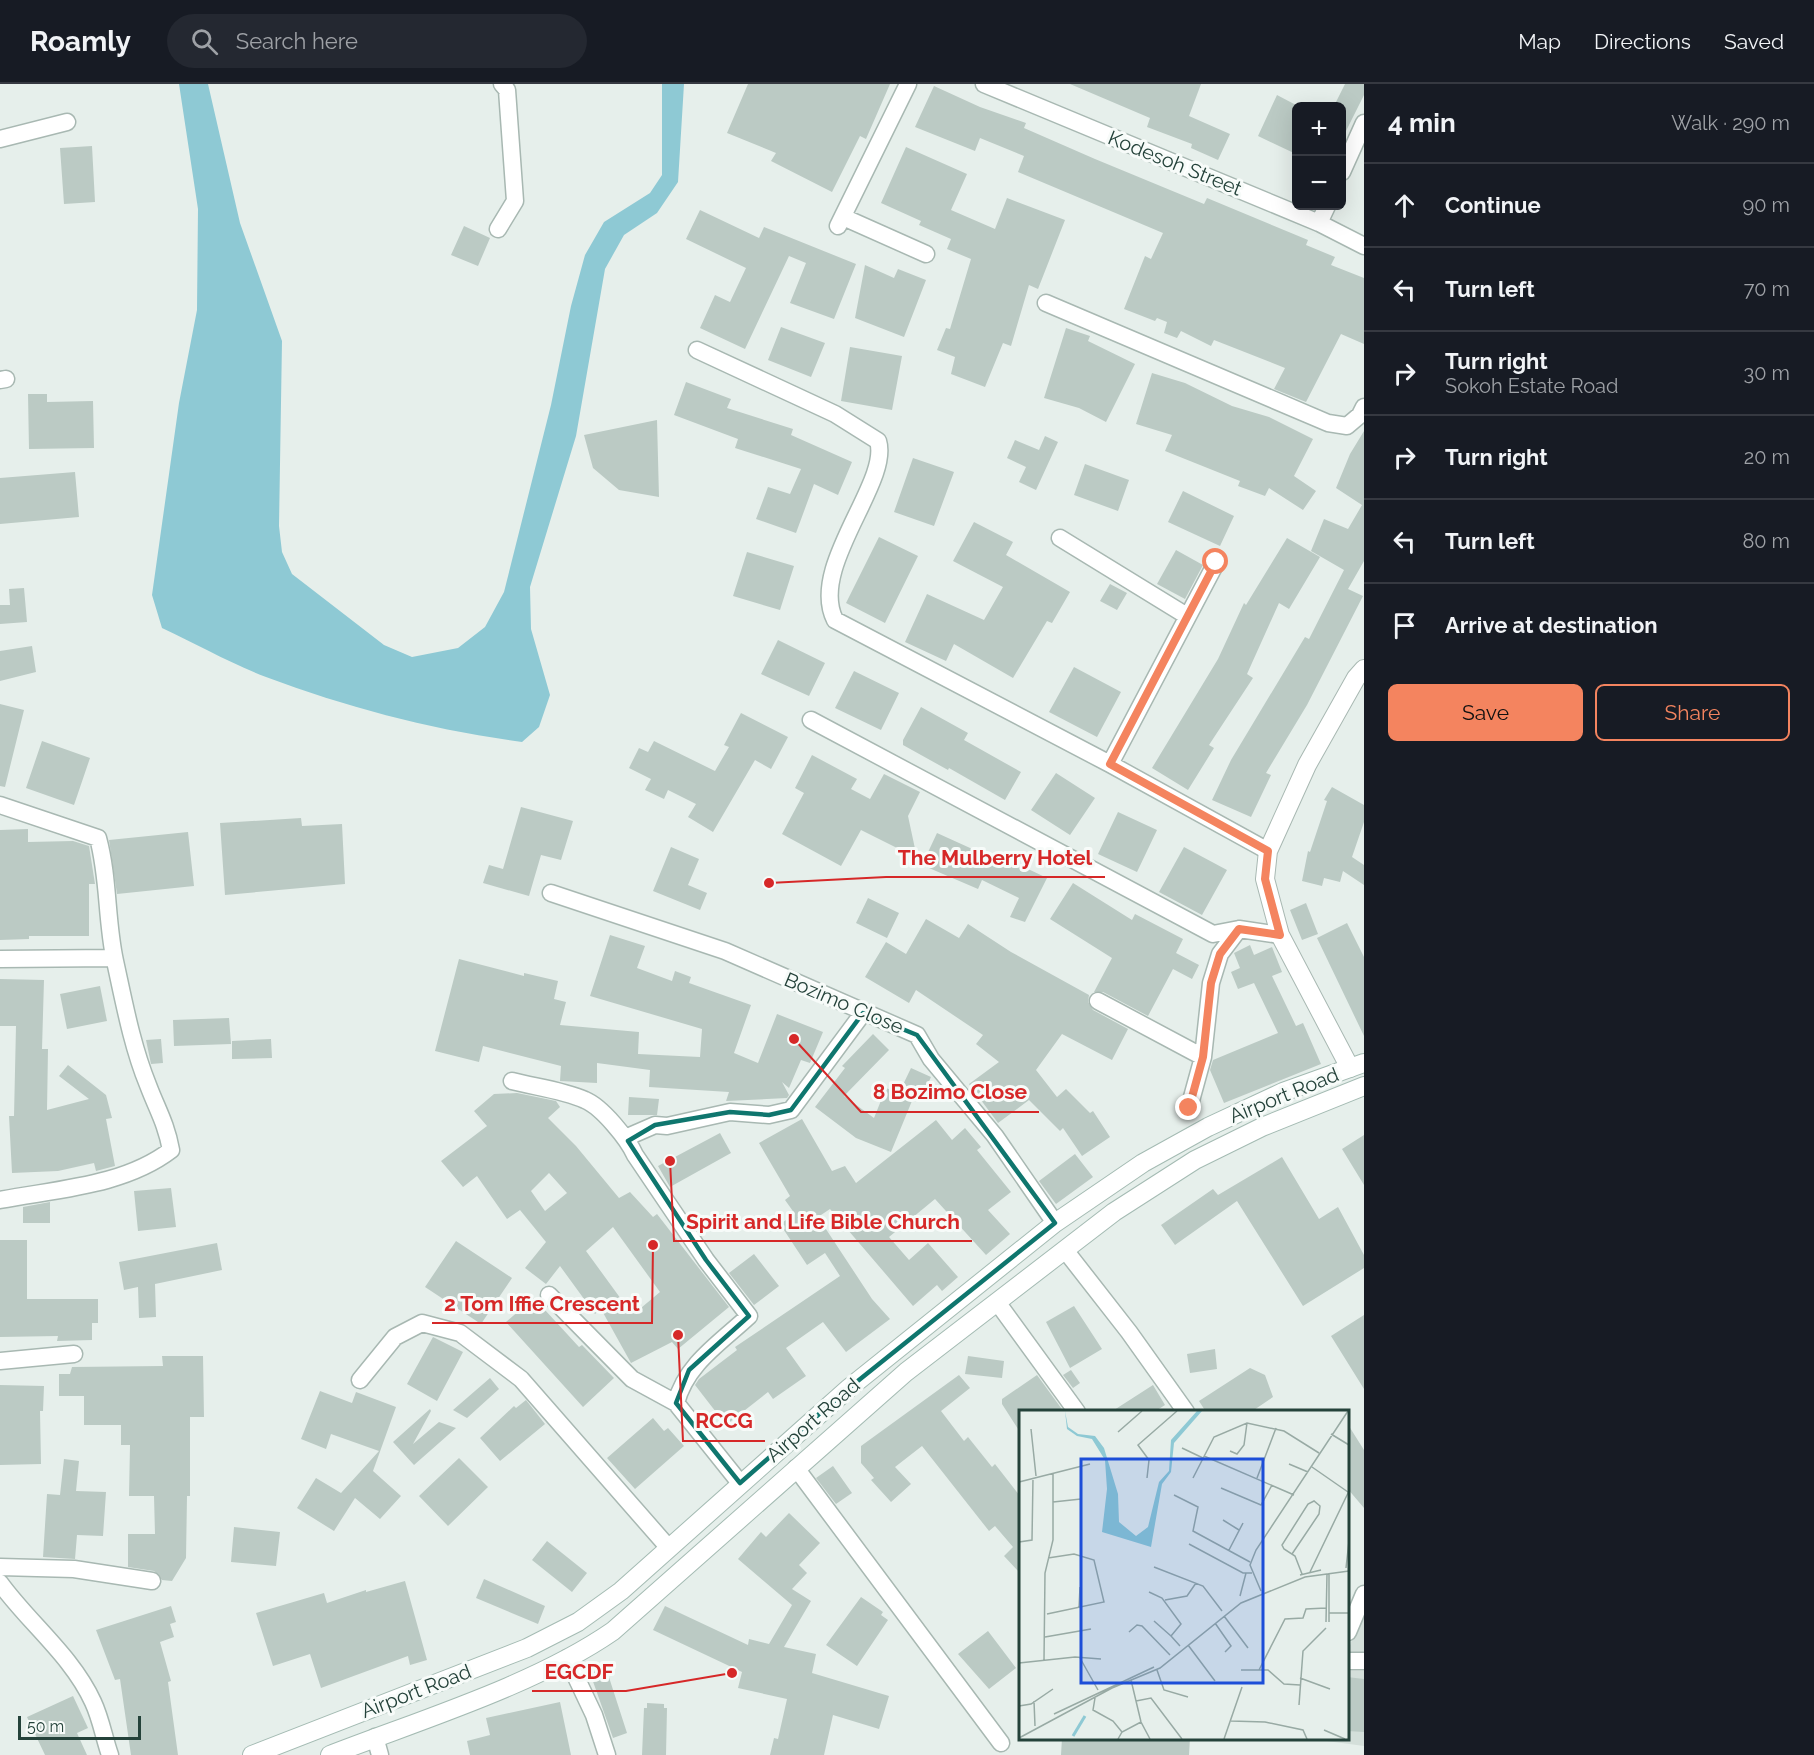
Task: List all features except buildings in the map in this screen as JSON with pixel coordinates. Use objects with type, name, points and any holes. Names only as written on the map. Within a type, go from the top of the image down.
[{"type":"main road","points":[[1357,1066],[1280,935],[1265,879],[1268,851],[1307,765],[1364,669]]},
{"type":"main road","name":"Airport Road","points":[[252,1755],[527,1648],[578,1622],[621,1591],[849,1388],[1055,1223],[1143,1163],[1208,1127],[1283,1092],[1357,1066]]},
{"type":"main road","name":"Airport Road","points":[[330,1755],[378,1746],[567,1658],[613,1631],[906,1372],[1114,1212],[1195,1160],[1262,1127],[1364,1086]]},
{"type":"main road","points":[[951,1304],[969,1324]]},
{"type":"street","points":[[498,229],[515,201],[507,90],[502,84]]},
{"type":"street","points":[[908,84],[840,222],[926,254]]},
{"type":"street","name":"Kodesoh Street","points":[[984,84],[1319,223],[1364,246]]},
{"type":"street","points":[[0,139],[67,123]]},
{"type":"street","points":[[1346,161],[1364,123]]},
{"type":"street","points":[[1319,223],[1325,210]]},
{"type":"street","points":[[1047,303],[1328,423],[1347,426],[1360,416],[1364,407]]},
{"type":"street","points":[[697,350],[835,414],[878,441],[881,458],[849,529],[830,585],[829,608],[836,620],[1110,764],[1268,851]]},
{"type":"street","points":[[1060,538],[1187,616]]},
{"type":"street","points":[[1110,764],[1216,562]]},
{"type":"street","points":[[811,720],[1213,934],[1239,929],[1280,935]]},
{"type":"street","points":[[0,805],[98,838],[103,856],[114,958],[136,1046],[148,1085],[166,1123],[171,1150],[156,1161],[127,1173],[68,1190],[0,1200]]},
{"type":"street","name":"Bozimo Close","points":[[551,893],[725,951],[917,1035],[931,1059],[994,1136],[1055,1223]]},
{"type":"street","points":[[1189,1108],[1203,1057],[1211,983],[1220,954],[1239,929]]},
{"type":"street","points":[[0,959],[114,958]]},
{"type":"street","points":[[1098,1001],[1203,1057]]},
{"type":"street","points":[[628,1141],[632,1135],[655,1125],[667,1126],[730,1112],[769,1115],[791,1110],[863,1013]]},
{"type":"street","points":[[512,1081],[587,1101],[628,1141],[635,1155],[706,1260],[749,1316],[690,1370],[681,1384],[676,1403]]},
{"type":"street","points":[[1065,1250],[1129,1332],[1185,1410]]},
{"type":"street","points":[[549,1295],[632,1378],[676,1403],[740,1483]]},
{"type":"street","points":[[997,1302],[1076,1410]]},
{"type":"street","points":[[360,1380],[395,1337],[422,1323],[460,1333],[521,1378],[668,1547]]},
{"type":"street","points":[[0,1361],[74,1354]]},
{"type":"street","points":[[796,1468],[1001,1743]]},
{"type":"street","points":[[0,1567],[74,1569],[152,1581]]},
{"type":"street","points":[[0,1583],[37,1624],[75,1673],[93,1702],[110,1755]]},
{"type":"street","points":[[1349,1628],[1364,1594]]},
{"type":"street","points":[[567,1658],[594,1715],[607,1755]]},
{"type":"highlighted area","points":[[863,1013],[917,1035],[1055,1223],[849,1388],[740,1483],[676,1403],[689,1370],[749,1316],[706,1260],[628,1141],[655,1125],[730,1112],[769,1115],[791,1110]]},
{"type":"shaded area","points":[[1364,1602],[1364,1654],[1349,1652]]},
{"type":"shaded area","points":[[1349,1671],[1364,1671],[1364,1746],[1319,1740],[1349,1740]]},
{"type":"water","points":[[179,84],[208,84],[240,223],[282,341],[279,526],[282,552],[292,574],[384,645],[412,657],[458,648],[485,627],[504,592],[551,405],[571,306],[585,255],[604,222],[650,193],[662,175],[662,84],[684,84],[678,182],[657,213],[624,235],[605,269],[576,436],[530,587],[531,629],[550,695],[539,727],[522,742],[392,717],[328,699],[253,672],[162,628],[152,595],[179,403],[197,310],[198,209]]},
{"type":"place","name":"The Mulberry Hotel","points":[[769,883]]},
{"type":"place","name":"8 Bozimo Close","points":[[794,1039]]},
{"type":"place","name":"Spirit and Life Bible Church","points":[[670,1161]]},
{"type":"place","name":"2 Tom Iffie Crescent","points":[[653,1245]]},
{"type":"place","name":"RCCG","points":[[678,1335]]},
{"type":"place","name":"EGCDF","points":[[732,1673]]},
{"type":"route","points":[[1189,1108],[1203,1057],[1211,983],[1220,954],[1239,929],[1280,935],[1265,879],[1268,851],[1110,764],[1216,562]]}]
